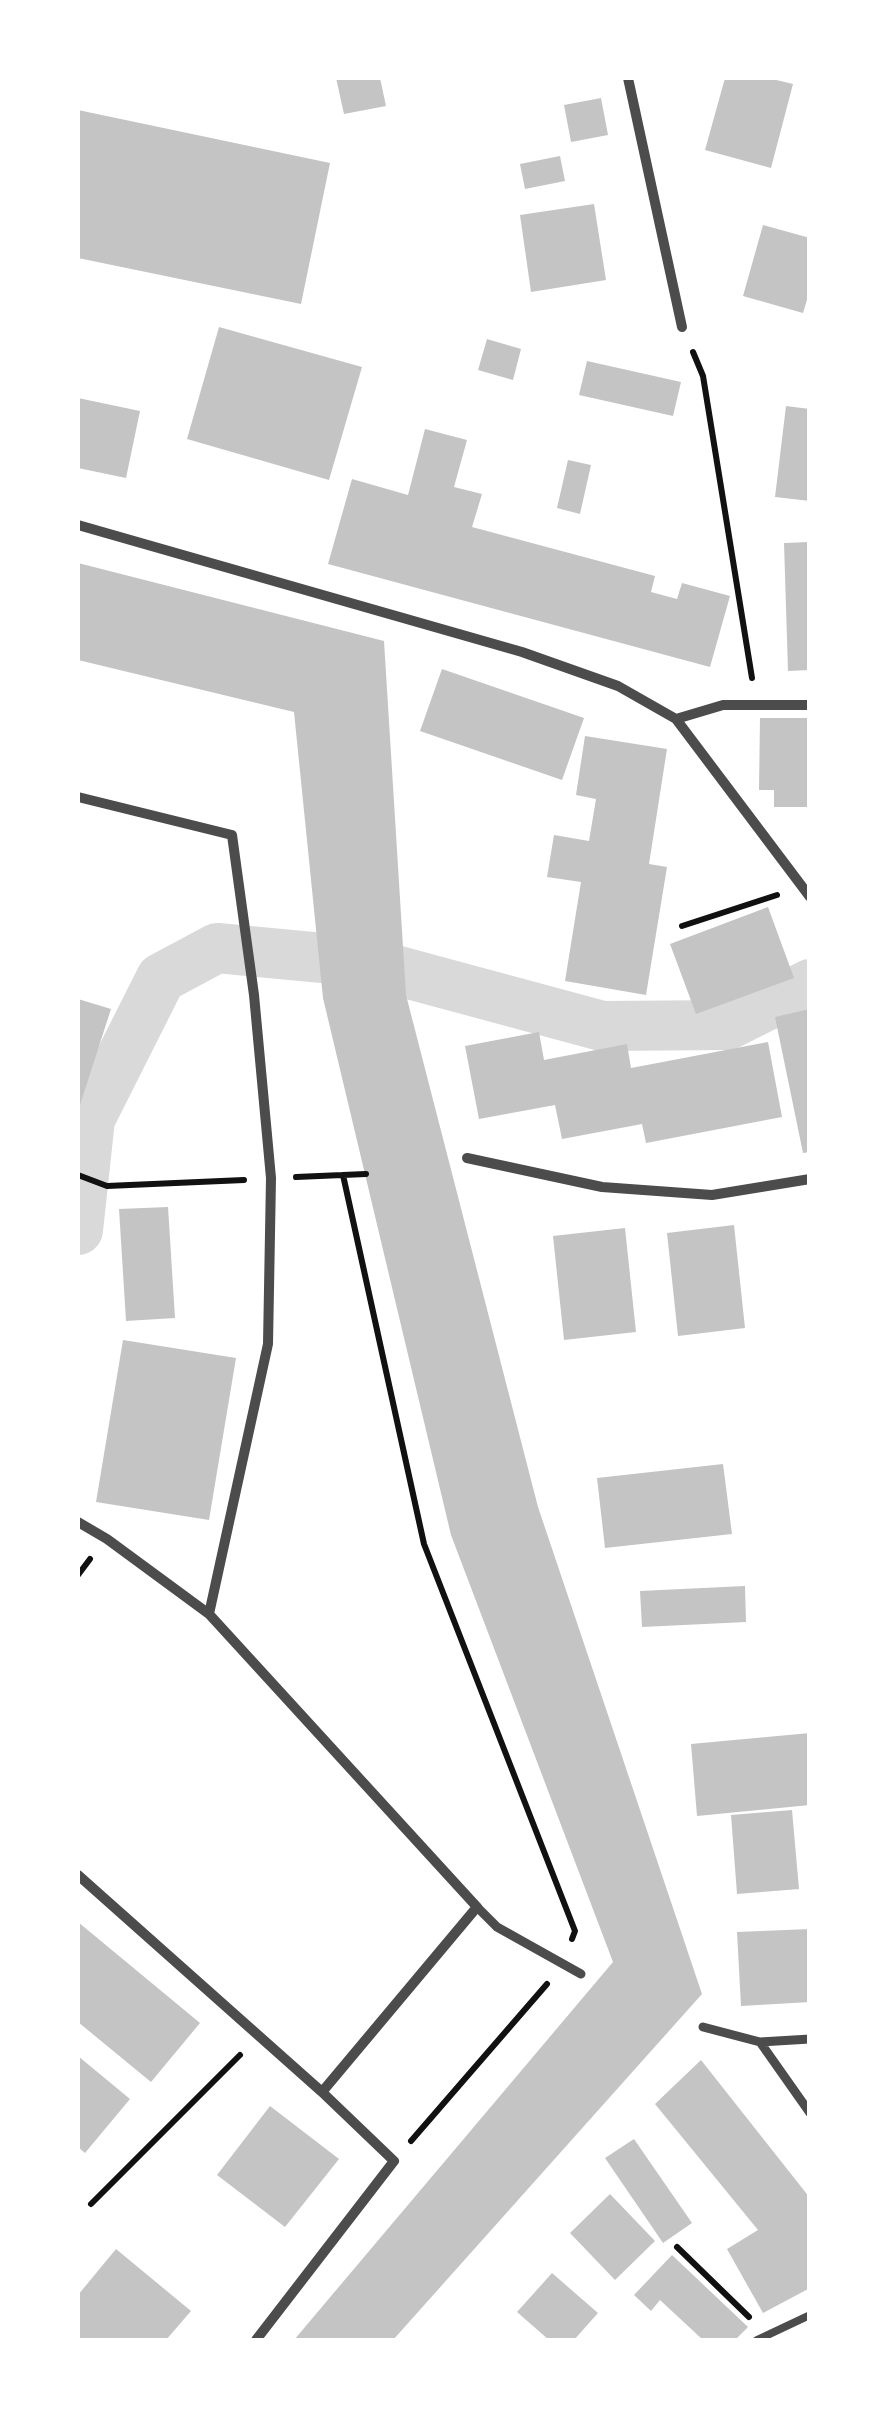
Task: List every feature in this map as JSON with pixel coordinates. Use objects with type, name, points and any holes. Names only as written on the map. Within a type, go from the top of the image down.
[{"type":"street","points":[[628,78],[682,328]]},
{"type":"street","points":[[78,525],[522,652],[618,686],[676,719],[806,892]]},
{"type":"street","points":[[676,719],[723,705],[810,705]]},
{"type":"street","points":[[78,797],[232,835],[254,995],[271,1178],[268,1344],[209,1614]]},
{"type":"street","points":[[467,1158],[602,1186],[712,1195],[810,1178]]},
{"type":"street","points":[[78,1522],[209,1614],[496,1926],[581,1974]]},
{"type":"street","points":[[78,1874],[394,2161],[256,2340]]},
{"type":"street","points":[[322,2092],[477,1907]]},
{"type":"street","points":[[703,2027],[760,2042],[810,2039]]},
{"type":"street","points":[[760,2042],[810,2113]]},
{"type":"lane","points":[[757,2340],[810,2314]]},
{"type":"path","points":[[682,328],[704,376],[756,705]]},
{"type":"path","points":[[682,926],[806,892]]},
{"type":"path","points":[[343,1174],[424,1544],[574,1931],[564,1964],[394,2161]]},
{"type":"path","points":[[78,1175],[106,1186],[366,1174]]},
{"type":"path","points":[[90,2204],[259,2036]]},
{"type":"path","points":[[678,2247],[768,2335]]},
{"type":"building","points":[[336,78],[380,78],[386,106],[344,114]]},
{"type":"building","points":[[725,78],[768,78],[793,84],[771,168],[705,150]]},
{"type":"building","points":[[601,98],[608,135],[571,142],[564,105]]},
{"type":"building","points":[[78,110],[330,163],[301,304],[78,258]]},
{"type":"building","points":[[560,156],[565,181],[525,189],[520,164]]},
{"type":"building","points":[[594,204],[606,280],[531,292],[520,215]]},
{"type":"building","points":[[763,225],[810,238],[810,290],[803,313],[743,296]]},
{"type":"building","points":[[219,327],[362,367],[329,480],[187,439]]},
{"type":"building","points":[[487,339],[521,349],[513,380],[478,370]]},
{"type":"building","points":[[587,361],[681,382],[673,416],[579,395]]},
{"type":"building","points":[[78,398],[140,411],[126,478],[78,468]]},
{"type":"building","points":[[786,406],[810,409],[810,501],[775,497]]},
{"type":"building","points":[[425,429],[467,440],[454,487],[482,494],[472,527],[655,576],[651,592],[677,599],[682,583],[730,596],[710,667],[328,564],[352,479],[408,495]]},
{"type":"building","points":[[568,460],[591,465],[580,514],[557,508]]},
{"type":"building","points":[[810,542],[810,670],[788,671],[784,543]]},
{"type":"building","points":[[78,563],[384,641],[406,995],[538,1507],[702,1994],[393,2340],[294,2340],[613,1962],[451,1535],[323,998],[294,712],[78,660]]},
{"type":"building","points":[[442,669],[584,718],[562,780],[420,731]]},
{"type":"building","points":[[760,718],[810,718],[810,807],[774,807],[774,790],[759,790]]},
{"type":"building","points":[[585,736],[667,749],[649,864],[667,867],[646,995],[565,981],[581,882],[547,877],[554,835],[589,841],[596,799],[576,795]]},
{"type":"building","points":[[768,907],[794,978],[696,1014],[670,944]]},
{"type":"building","points":[[78,999],[111,1009],[78,1111]]},
{"type":"building","points":[[810,1009],[810,1152],[803,1153],[775,1017]]},
{"type":"building","points":[[539,1032],[544,1060],[627,1044],[631,1068],[768,1042],[782,1117],[646,1143],[642,1124],[562,1139],[555,1105],[479,1119],[465,1046]]},
{"type":"building","points":[[168,1207],[175,1318],[126,1321],[119,1209]]},
{"type":"building","points":[[734,1225],[745,1328],[678,1336],[667,1233]]},
{"type":"building","points":[[625,1228],[636,1332],[564,1340],[553,1236]]},
{"type":"building","points":[[123,1340],[236,1358],[209,1520],[96,1502]]},
{"type":"building","points":[[723,1464],[732,1534],[605,1548],[597,1478]]},
{"type":"building","points":[[745,1586],[746,1622],[642,1627],[640,1591]]},
{"type":"building","points":[[810,1733],[810,1805],[697,1816],[691,1744]]},
{"type":"building","points":[[792,1810],[799,1889],[737,1894],[731,1815]]},
{"type":"building","points":[[78,1922],[200,2023],[151,2082],[78,2022]]},
{"type":"building","points":[[810,1929],[810,2002],[741,2006],[737,1932]]},
{"type":"building","points":[[78,2056],[130,2099],[85,2153],[78,2147]]},
{"type":"building","points":[[701,2060],[810,2198],[810,2288],[763,2313],[727,2249],[758,2230],[655,2104]]},
{"type":"building","points":[[270,2106],[339,2159],[285,2227],[217,2175]]},
{"type":"building","points":[[634,2139],[692,2223],[663,2243],[605,2158]]},
{"type":"building","points":[[610,2194],[655,2241],[615,2280],[570,2233]]},
{"type":"building","points":[[116,2249],[191,2311],[166,2340],[78,2340],[78,2295]]},
{"type":"building","points":[[672,2255],[748,2327],[735,2340],[703,2340],[660,2300],[651,2311],[634,2295]]},
{"type":"building","points":[[552,2273],[598,2313],[574,2340],[549,2340],[517,2312]]},
{"type":"waterway","points":[[78,1230],[90,1119],[161,978],[217,948],[365,962],[602,1026],[728,1025],[810,984]]}]
